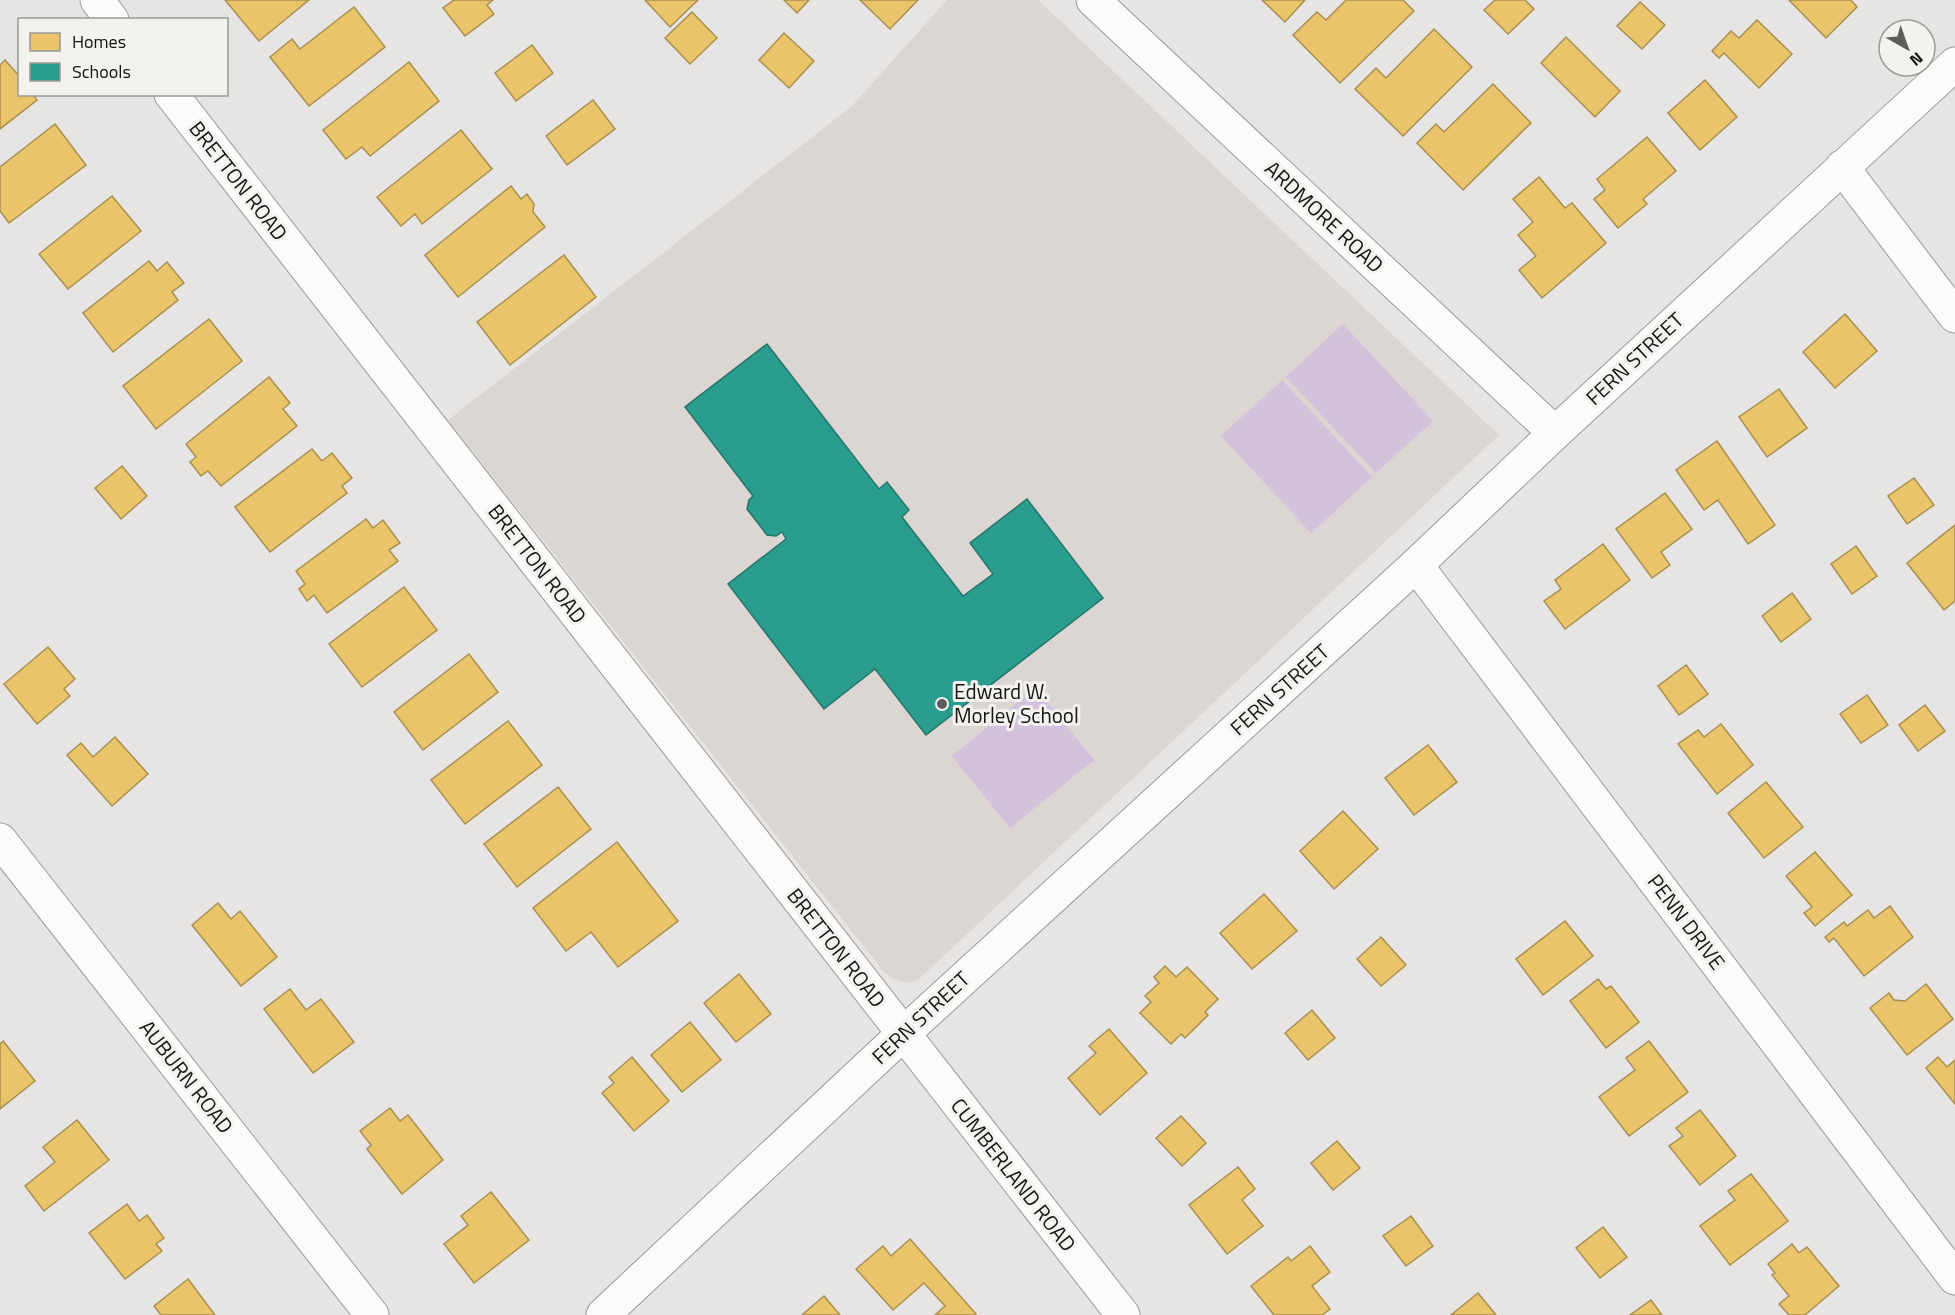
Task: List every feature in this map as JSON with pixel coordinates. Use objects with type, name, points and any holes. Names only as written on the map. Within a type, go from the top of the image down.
[{"type":"street","points":[[97,0],[110,18]]},
{"type":"street","name":"ARDMORE ROAD","points":[[1093,0],[1555,433]]},
{"type":"street","name":"FERN STREET","points":[[603,1315],[903,1034],[1416,565],[1555,433],[1955,64]]},
{"type":"street","name":"BRETTON ROAD","points":[[173,96],[903,1034]]},
{"type":"street","points":[[1842,167],[1955,316]]},
{"type":"street","name":"PENN DRIVE","points":[[1416,565],[1955,1278]]},
{"type":"street","name":"AUBURN ROAD","points":[[0,840],[372,1315]]},
{"type":"street","name":"CUMBERLAND ROAD","points":[[903,1034],[1123,1315]]},
{"type":"shaded area","name":"Edward W. Morley School","points":[[947,0],[1038,0],[1499,435],[918,980],[908,983],[893,979],[884,972],[448,420],[851,107]]},
{"type":"shaded area","points":[[1343,324],[1433,421],[1376,473],[1286,377]]},
{"type":"shaded area","points":[[1282,380],[1372,477],[1311,533],[1221,436]]},
{"type":"shaded area","points":[[1036,688],[1094,760],[1010,828],[952,756]]},
{"type":"building: Homes","points":[[225,0],[309,0],[259,41]]},
{"type":"building: Homes","points":[[454,0],[493,0],[487,5],[494,14],[465,36],[443,8]]},
{"type":"building: Homes","points":[[645,0],[698,0],[670,27]]},
{"type":"building: Homes","points":[[784,0],[809,0],[797,13]]},
{"type":"building: Homes","points":[[860,0],[918,0],[890,29]]},
{"type":"building: Homes","points":[[1262,0],[1305,0],[1285,22]]},
{"type":"building: Homes","points":[[1346,0],[1403,0],[1414,11],[1340,83],[1293,35],[1317,12],[1326,20]]},
{"type":"building: Homes","points":[[1495,0],[1525,0],[1534,9],[1508,34],[1484,10]]},
{"type":"building: Homes","points":[[1789,0],[1851,0],[1857,7],[1826,38]]},
{"type":"building: Homes","points":[[1640,2],[1665,25],[1642,49],[1617,26]]},
{"type":"building: Homes","points":[[354,7],[385,47],[309,106],[270,57],[292,39],[300,49]]},
{"type":"building: Homes","points":[[692,12],[717,38],[690,64],[665,38]]},
{"type":"building: Homes","points":[[1757,20],[1792,54],[1759,88],[1724,53],[1719,58],[1712,51],[1731,31],[1739,38]]},
{"type":"building: Homes","points":[[1434,29],[1472,67],[1403,136],[1355,89],[1376,68],[1386,78]]},
{"type":"building: Homes","points":[[784,33],[814,61],[789,88],[759,60]]},
{"type":"building: Homes","points":[[1566,37],[1620,91],[1595,117],[1541,63]]},
{"type":"building: Homes","points":[[532,45],[553,73],[516,101],[495,73]]},
{"type":"building: Homes","points":[[5,60],[18,75],[18,96],[34,96],[37,100],[0,129],[0,65]]},
{"type":"building: Homes","points":[[409,62],[439,101],[370,156],[362,147],[346,159],[323,130]]},
{"type":"building: Homes","points":[[1705,80],[1737,117],[1700,150],[1668,113]]},
{"type":"building: Homes","points":[[1493,84],[1531,123],[1463,190],[1417,143],[1436,124],[1444,132]]},
{"type":"building: Homes","points":[[593,100],[615,129],[567,165],[546,136]]},
{"type":"building: Homes","points":[[55,124],[86,165],[9,223],[0,211],[0,167]]},
{"type":"building: Homes","points":[[461,130],[492,169],[422,224],[415,214],[401,226],[377,197]]},
{"type":"building: Homes","points":[[1647,137],[1676,171],[1643,199],[1647,204],[1618,228],[1594,199],[1605,190],[1597,179]]},
{"type":"building: Homes","points":[[1539,177],[1565,208],[1572,203],[1606,243],[1542,298],[1519,270],[1536,256],[1518,235],[1533,222],[1513,199]]},
{"type":"building: Homes","points":[[511,186],[521,199],[527,194],[534,204],[533,212],[545,227],[458,297],[425,255]]},
{"type":"building: Homes","points":[[112,196],[141,231],[68,289],[39,254]]},
{"type":"building: Homes","points":[[564,255],[596,297],[510,365],[477,322]]},
{"type":"building: Homes","points":[[149,261],[157,271],[167,262],[184,283],[172,292],[178,300],[113,352],[83,313]]},
{"type":"building: Homes","points":[[1845,314],[1877,351],[1835,388],[1803,352]]},
{"type":"building: Homes","points":[[209,319],[242,361],[156,429],[123,386]]},
{"type":"building: Homes","points":[[269,377],[290,403],[283,409],[297,426],[221,486],[208,471],[201,476],[190,462],[196,457],[186,444]]},
{"type":"building: Homes","points":[[1779,389],[1807,428],[1767,457],[1739,417]]},
{"type":"building: Homes","points":[[1717,441],[1775,525],[1748,544],[1718,500],[1704,510],[1676,470]]},
{"type":"building: Homes","points":[[312,449],[322,461],[332,453],[352,478],[342,486],[347,493],[270,552],[235,507]]},
{"type":"building: Homes","points":[[122,466],[147,496],[121,519],[95,488]]},
{"type":"building: Homes","points":[[1914,478],[1934,505],[1907,524],[1888,496]]},
{"type":"building: Homes","points":[[1665,493],[1692,529],[1661,552],[1670,565],[1652,578],[1616,529]]},
{"type":"building: Homes","points":[[366,519],[373,528],[383,520],[400,543],[389,550],[398,561],[327,613],[314,595],[307,601],[299,589],[305,584],[296,571]]},
{"type":"building: Homes","points":[[1955,525],[1955,601],[1944,610],[1907,563]]},
{"type":"building: Homes","points":[[1603,544],[1630,580],[1565,629],[1544,601],[1561,589],[1555,580]]},
{"type":"building: Homes","points":[[1856,546],[1877,576],[1852,594],[1831,564]]},
{"type":"building: Homes","points":[[404,587],[437,630],[362,687],[329,644]]},
{"type":"building: Homes","points":[[1792,593],[1811,619],[1781,642],[1762,616]]},
{"type":"building: Homes","points":[[48,647],[75,679],[64,689],[70,696],[37,724],[4,684]]},
{"type":"building: Homes","points":[[469,654],[498,692],[423,750],[394,712]]},
{"type":"building: Homes","points":[[1686,665],[1708,694],[1679,715],[1658,686]]},
{"type":"building: Homes","points":[[1867,695],[1888,725],[1861,743],[1840,714]]},
{"type":"building: Homes","points":[[1925,705],[1945,731],[1918,751],[1899,725]]},
{"type":"building: Homes","points":[[508,721],[542,765],[465,824],[431,780]]},
{"type":"building: Homes","points":[[1721,724],[1753,765],[1717,794],[1678,744],[1698,730],[1704,737]]},
{"type":"building: Homes","points":[[115,737],[148,774],[112,806],[67,755],[81,743],[93,757]]},
{"type":"building: Homes","points":[[1428,745],[1457,782],[1414,815],[1385,778]]},
{"type":"building: Homes","points":[[1766,782],[1803,827],[1764,858],[1728,813]]},
{"type":"building: Homes","points":[[558,787],[591,829],[517,887],[484,844]]},
{"type":"building: Homes","points":[[1343,811],[1378,849],[1334,889],[1300,851]]},
{"type":"building: Homes","points":[[617,842],[678,921],[618,967],[591,932],[566,951],[533,908]]},
{"type":"building: Homes","points":[[1815,852],[1852,895],[1815,926],[1804,913],[1812,907],[1786,876]]},
{"type":"building: Homes","points":[[1264,894],[1297,931],[1252,969],[1220,933]]},
{"type":"building: Homes","points":[[218,903],[231,919],[240,911],[277,957],[241,986],[192,925]]},
{"type":"building: Homes","points":[[1890,906],[1913,937],[1864,976],[1834,938],[1829,942],[1825,937],[1844,922],[1847,926],[1868,910],[1874,918]]},
{"type":"building: Homes","points":[[1565,921],[1593,956],[1543,995],[1516,959]]},
{"type":"building: Homes","points":[[1381,937],[1406,965],[1381,986],[1357,959]]},
{"type":"building: Homes","points":[[1165,966],[1176,977],[1187,967],[1218,999],[1205,1012],[1208,1015],[1185,1038],[1181,1034],[1171,1044],[1140,1013],[1151,1002],[1145,996],[1159,983],[1154,977]]},
{"type":"building: Homes","points":[[739,974],[771,1014],[736,1042],[704,1003]]},
{"type":"building: Homes","points":[[1598,979],[1606,989],[1611,986],[1639,1022],[1606,1048],[1570,1001]]},
{"type":"building: Homes","points":[[1926,984],[1953,1019],[1907,1055],[1870,1008],[1889,993],[1894,1000],[1905,1001]]},
{"type":"building: Homes","points":[[290,989],[306,1010],[321,999],[354,1042],[313,1073],[264,1009]]},
{"type":"building: Homes","points":[[1312,1010],[1335,1038],[1308,1060],[1285,1033]]},
{"type":"building: Homes","points":[[690,1022],[721,1060],[682,1092],[651,1055]]},
{"type":"building: Homes","points":[[1109,1029],[1147,1073],[1100,1115],[1068,1078],[1096,1053],[1089,1046]]},
{"type":"building: Homes","points":[[3,1041],[35,1081],[0,1109],[0,1044]]},
{"type":"building: Homes","points":[[1649,1041],[1688,1092],[1629,1136],[1599,1097],[1635,1070],[1626,1058]]},
{"type":"building: Homes","points":[[632,1057],[669,1101],[634,1131],[602,1093],[614,1083],[609,1077]]},
{"type":"building: Homes","points":[[1938,1057],[1947,1067],[1955,1060],[1955,1104],[1926,1068]]},
{"type":"building: Homes","points":[[390,1108],[400,1121],[408,1115],[443,1160],[402,1194],[367,1149],[371,1145],[360,1131]]},
{"type":"building: Homes","points":[[1700,1110],[1736,1156],[1700,1185],[1669,1146],[1683,1136],[1676,1128]]},
{"type":"building: Homes","points":[[1181,1116],[1206,1143],[1182,1166],[1156,1138]]},
{"type":"building: Homes","points":[[77,1120],[109,1160],[44,1211],[25,1186],[55,1162],[43,1147]]},
{"type":"building: Homes","points":[[1337,1141],[1360,1168],[1333,1190],[1311,1163]]},
{"type":"building: Homes","points":[[1238,1167],[1255,1189],[1242,1200],[1263,1226],[1227,1254],[1189,1205]]},
{"type":"building: Homes","points":[[1751,1174],[1788,1221],[1730,1265],[1700,1226],[1735,1200],[1728,1191]]},
{"type":"building: Homes","points":[[491,1192],[529,1240],[474,1283],[444,1244],[468,1225],[461,1216]]},
{"type":"building: Homes","points":[[127,1204],[139,1221],[147,1215],[164,1238],[156,1244],[162,1251],[125,1279],[89,1233]]},
{"type":"building: Homes","points":[[1411,1216],[1433,1246],[1406,1266],[1383,1236]]},
{"type":"building: Homes","points":[[1603,1227],[1627,1257],[1600,1278],[1576,1248]]},
{"type":"building: Homes","points":[[910,1239],[975,1315],[935,1315],[945,1306],[924,1283],[893,1310],[856,1269],[883,1246],[891,1256]]},
{"type":"building: Homes","points":[[1792,1244],[1799,1253],[1807,1247],[1839,1286],[1805,1315],[1789,1315],[1779,1304],[1789,1296],[1772,1275],[1775,1273],[1768,1264]]},
{"type":"building: Homes","points":[[1310,1246],[1330,1272],[1312,1286],[1330,1309],[1322,1315],[1274,1315],[1251,1286],[1288,1257],[1291,1261]]},
{"type":"building: Homes","points":[[188,1279],[215,1315],[161,1315],[154,1306]]},
{"type":"building: Homes","points":[[1478,1293],[1496,1315],[1451,1315]]},
{"type":"building: Homes","points":[[824,1296],[840,1315],[802,1315]]},
{"type":"building: Homes","points":[[1651,1300],[1662,1315],[1630,1315]]},
{"type":"building: Schools","points":[[767,344],[879,489],[887,482],[909,510],[902,517],[963,596],[993,574],[970,543],[1027,499],[1103,598],[926,735],[875,669],[824,709],[728,584],[786,539],[782,532],[776,536],[767,535],[747,509],[749,500],[753,496],[685,407]]},
{"type":"place","name":"Edward W. Morley School","points":[[942,704]]}]
